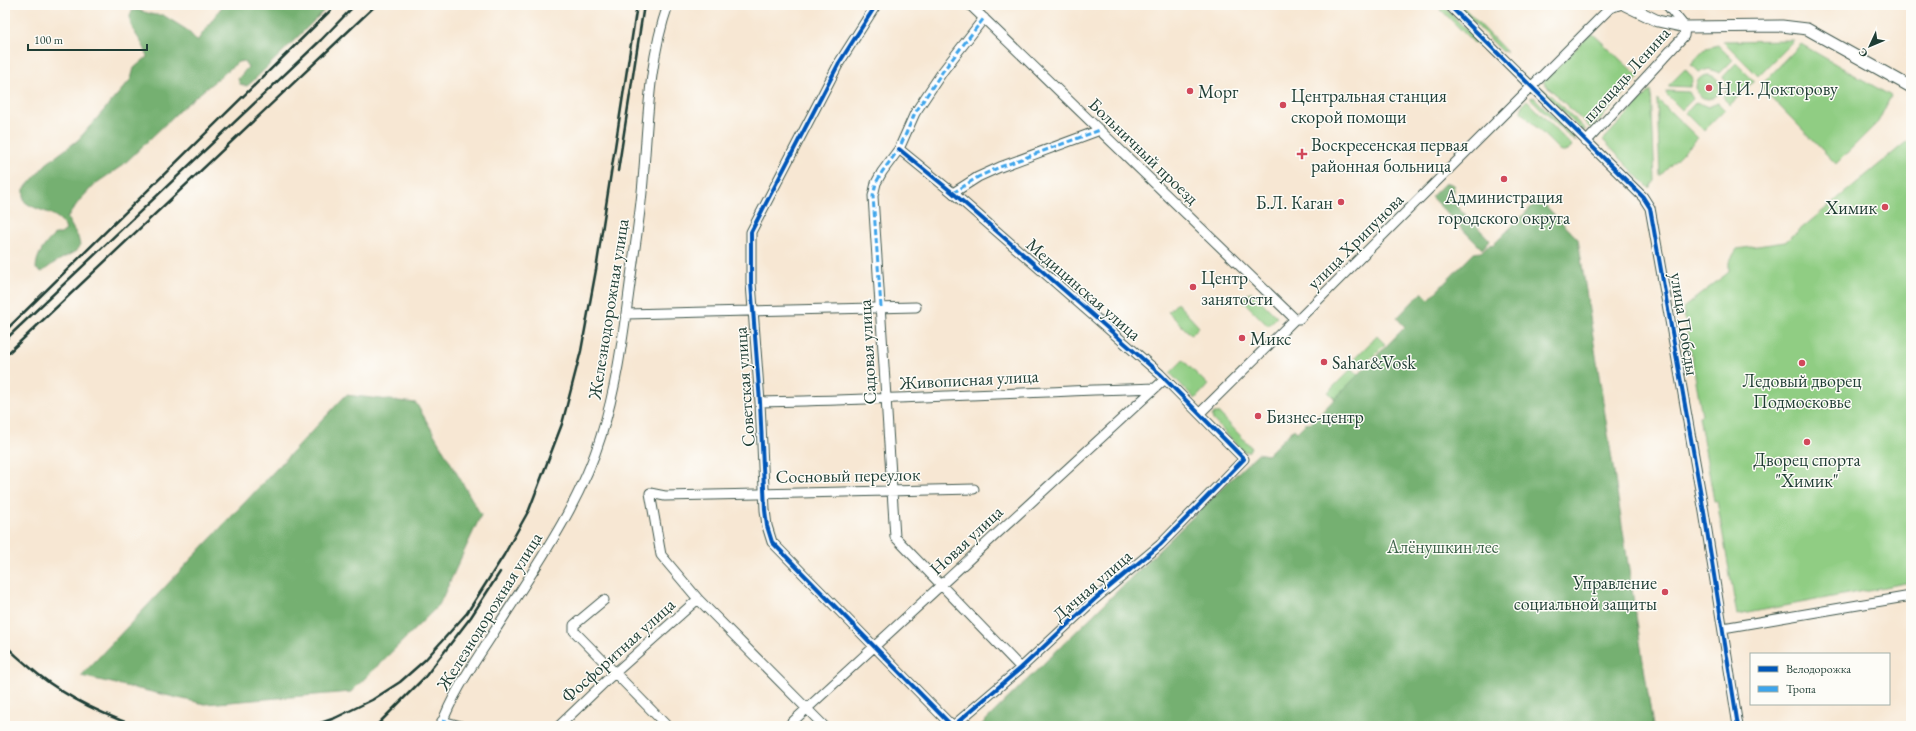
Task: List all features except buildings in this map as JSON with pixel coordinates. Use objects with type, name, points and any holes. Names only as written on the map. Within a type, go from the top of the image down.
[{"type":"main road","points":[[1625,5],[1658,21],[1684,27],[1782,26],[1806,29],[1911,87]]},
{"type":"street","name":"Железнодорожная улица","points":[[442,724],[459,687],[522,588],[583,483],[594,458],[614,391],[642,193],[650,86],[668,5]]},
{"type":"street","name":"Советская улица","points":[[876,5],[839,63],[751,232],[751,283],[767,526],[772,542],[952,726]]},
{"type":"street","name":"Больничный проезд","points":[[970,5],[1295,319]]},
{"type":"street","name":"улица Победы","points":[[1449,5],[1643,197],[1650,208],[1723,628],[1738,726]]},
{"type":"street","points":[[1531,87],[1610,8],[1619,5]]},
{"type":"street","points":[[1667,5],[1684,27]]},
{"type":"street","name":"Садовая улица","points":[[984,18],[943,71],[915,113],[899,149],[876,183],[873,196],[895,537],[1021,668]]},
{"type":"street","name":"площадь Ленина","points":[[1586,142],[1684,36],[1684,27]]},
{"type":"street","name":"улица Хрипунова","points":[[1200,413],[1295,319],[1299,319],[1531,87]]},
{"type":"street","points":[[953,194],[978,177],[1000,167],[1100,130]]},
{"type":"street","name":"Медицинская улица","points":[[899,149],[953,194],[1165,379],[1244,458]]},
{"type":"street","points":[[626,314],[916,307]]},
{"type":"street","name":"Новая улица","points":[[788,726],[1165,379]]},
{"type":"street","name":"Живописная улица","points":[[760,402],[885,400],[966,394],[1155,388]]},
{"type":"street","name":"Дачная улица","points":[[952,726],[1021,668],[1096,599],[1160,545],[1244,458]]},
{"type":"street","name":"Сосновый переулок","points":[[698,599],[661,555],[650,493],[665,496],[974,489]]},
{"type":"street","points":[[1723,628],[1911,596]]},
{"type":"street","points":[[698,599],[824,726]]},
{"type":"street","name":"Фосфоритная улица","points":[[559,726],[698,599]]},
{"type":"street","points":[[604,600],[574,625],[574,630],[667,726]]},
{"type":"street","points":[[442,724],[461,726]]},
{"type":"green space","points":[[223,5],[330,5],[247,86],[240,84],[238,79],[248,67],[244,61],[238,62],[182,108],[123,165],[95,184],[79,201],[67,218],[78,237],[80,245],[76,251],[54,263],[42,272],[36,269],[39,254],[45,246],[55,234],[61,234],[66,230],[59,219],[54,215],[35,208],[24,201],[24,189],[46,164],[78,140],[131,79],[134,68],[147,57],[143,45],[130,23],[132,11],[137,10],[155,15],[163,15],[187,30],[197,41]]},
{"type":"green space","points":[[1436,5],[1442,5],[1478,41],[1478,44],[1475,44]]},
{"type":"green space","points":[[1456,5],[1461,5],[1507,52],[1502,51]]},
{"type":"green space","points":[[1593,34],[1639,77],[1591,129],[1543,82],[1585,39]]},
{"type":"green space","points":[[1794,40],[1758,76],[1723,41]]},
{"type":"green space","points":[[1801,44],[1891,96],[1878,122],[1836,164],[1760,86]]},
{"type":"green space","points":[[1718,45],[1733,60],[1720,73],[1709,69],[1699,72],[1691,64],[1706,48]]},
{"type":"green space","points":[[1736,63],[1754,81],[1730,105],[1723,98],[1727,86],[1723,77]]},
{"type":"green space","points":[[1685,69],[1693,78],[1690,87],[1668,86]]},
{"type":"green space","points":[[1708,75],[1713,76],[1719,82],[1719,92],[1713,98],[1708,99],[1703,98],[1697,92],[1696,87],[1697,82],[1703,76]]},
{"type":"green space","points":[[1543,88],[1586,130],[1581,130],[1545,94]]},
{"type":"green space","points":[[1651,90],[1655,181],[1649,188],[1603,140]]},
{"type":"green space","points":[[1667,91],[1689,92],[1693,99],[1682,110],[1666,94]]},
{"type":"green space","points":[[1534,97],[1575,139],[1575,142],[1530,98]]},
{"type":"green space","points":[[1657,99],[1698,138],[1660,176]]},
{"type":"green space","points":[[1527,100],[1572,146],[1566,152],[1561,152],[1521,112],[1522,105]]},
{"type":"green space","points":[[1696,102],[1708,107],[1718,103],[1725,110],[1704,131],[1686,113]]},
{"type":"green space","name":"Ледовый дворец Подмосковье","points":[[1911,138],[1911,582],[1737,615],[1717,501],[1714,501],[1699,416],[1702,415],[1683,308],[1729,272],[1729,262],[1737,249],[1785,242]]},
{"type":"green space","points":[[1449,183],[1455,186],[1453,188],[1455,190],[1448,197],[1490,240],[1482,249],[1431,197],[1444,184]]},
{"type":"green space","name":"Алёнушкин лес","points":[[1539,199],[1578,239],[1653,726],[980,726],[1258,453],[1267,455],[1294,429],[1297,432],[1305,424],[1311,423],[1405,327],[1397,318],[1422,292],[1429,299],[1474,253],[1481,252],[1487,246],[1494,244]]},
{"type":"green space","points":[[1251,291],[1277,317],[1268,326],[1242,300]]},
{"type":"green space","points":[[1177,303],[1199,327],[1191,335],[1168,312]]},
{"type":"green space","points":[[1377,336],[1385,344],[1362,367],[1354,359]]},
{"type":"green space","points":[[1183,360],[1208,385],[1195,399],[1170,373]]},
{"type":"green space","points":[[1352,368],[1358,375],[1335,399],[1328,392]]},
{"type":"green space","points":[[346,395],[416,403],[481,515],[439,605],[351,692],[205,704],[81,676]]},
{"type":"green space","points":[[1214,413],[1219,413],[1251,447],[1249,451],[1245,452],[1242,450],[1213,420],[1212,416]]},
{"type":"railway","points":[[5,331],[336,5]]},
{"type":"railway","points":[[5,340],[321,40],[355,5]]},
{"type":"railway","points":[[5,356],[376,5]]},
{"type":"railway","points":[[312,726],[335,718],[372,700],[400,682],[425,660],[467,613],[504,555],[529,510],[562,424],[581,351],[596,270],[637,5]]},
{"type":"railway","points":[[618,171],[644,5]]},
{"type":"railway","points":[[376,726],[425,677],[471,617],[500,572]]},
{"type":"railway","points":[[5,644],[15,655],[52,685],[92,708],[136,726]]},
{"type":"marked path","points":[[881,307],[873,196],[876,183],[899,149],[915,113],[943,71],[984,18]]},
{"type":"marked path","points":[[953,193],[978,177],[1000,167],[1100,130]]},
{"type":"marked path","points":[[442,721],[461,726]]},
{"type":"cycle path","points":[[876,5],[839,63],[751,232],[751,283],[760,402],[765,510],[767,526],[772,542],[952,726]]},
{"type":"cycle path","points":[[1449,5],[1643,197],[1650,208],[1704,512],[1738,726]]},
{"type":"cycle path","points":[[899,149],[953,193],[1160,374],[1244,459],[1160,545],[1095,599],[1021,668],[953,726]]},
{"type":"place","name":"Н.И. Докторову","points":[[1709,88]]},
{"type":"place","name":"Морг","points":[[1190,91]]},
{"type":"place","name":"Центральная станция скорой помощи","points":[[1283,105]]},
{"type":"place","name":"Воскресенская первая районная больница","points":[[1302,154]]},
{"type":"place","name":"Администрация городского округа","points":[[1504,179]]},
{"type":"place","name":"Б.Л. Каган","points":[[1341,202]]},
{"type":"place","name":"Химик","points":[[1885,207]]},
{"type":"place","name":"Центр занятости","points":[[1193,287]]},
{"type":"place","name":"Микс","points":[[1242,338]]},
{"type":"place","name":"Sahar&Vosk","points":[[1324,362]]},
{"type":"place","name":"Ледовый дворец Подмосковье","points":[[1802,363]]},
{"type":"place","name":"Бизнес-центр","points":[[1258,416]]},
{"type":"place","name":"Дворец спорта \"Химик\"","points":[[1807,442]]},
{"type":"place","name":"Управление социальной защиты","points":[[1665,592]]}]
